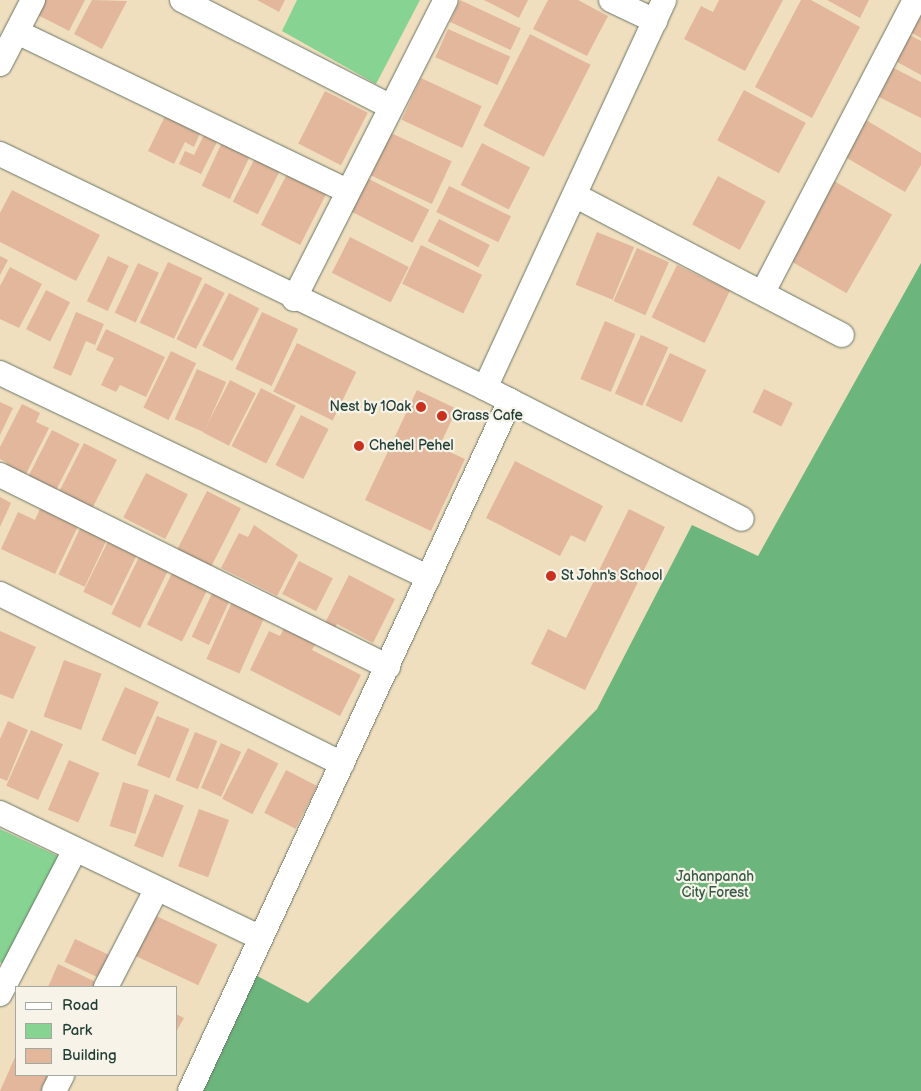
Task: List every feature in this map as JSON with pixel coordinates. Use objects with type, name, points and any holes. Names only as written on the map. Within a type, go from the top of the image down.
[{"type":"street","points":[[0,64],[33,0]]},
{"type":"street","points":[[182,0],[391,107]]},
{"type":"street","points":[[294,298],[446,0]]},
{"type":"street","points":[[485,388],[576,196],[660,10],[611,0]]},
{"type":"street","points":[[763,292],[915,0]]},
{"type":"street","points":[[16,32],[347,191]]},
{"type":"street","points":[[0,154],[294,298],[485,388],[742,519]]},
{"type":"street","points":[[576,196],[763,292],[842,335]]},
{"type":"street","points":[[0,373],[428,578]]},
{"type":"street","points":[[190,1091],[510,401]]},
{"type":"street","points":[[0,475],[388,666]]},
{"type":"street","points":[[0,594],[342,764]]},
{"type":"street","points":[[0,813],[156,890],[261,938]]},
{"type":"street","points":[[3,982],[75,850]]},
{"type":"street","points":[[107,986],[156,890]]},
{"type":"street","points":[[54,1091],[62,1076]]},
{"type":"green space","points":[[297,0],[420,0],[376,84],[282,31]]},
{"type":"green space","name":"Jahanpanah City Forest","points":[[921,263],[921,1091],[190,1091],[246,970],[308,1003],[597,709],[692,525],[758,556]]},
{"type":"green space","points":[[0,829],[62,858],[5,965],[0,962]]},
{"type":"building","points":[[41,0],[85,0],[69,31],[34,13]]},
{"type":"building","points":[[92,0],[127,1],[102,49],[74,34]]},
{"type":"building","points":[[257,0],[285,0],[279,12]]},
{"type":"building","points":[[460,0],[521,28],[511,50],[450,22]]},
{"type":"building","points":[[484,0],[528,0],[519,18]]},
{"type":"building","points":[[548,0],[578,0],[608,16],[587,56],[533,29]]},
{"type":"building","points":[[719,0],[783,0],[745,71],[684,39],[701,6],[713,12]]},
{"type":"building","points":[[801,0],[811,0],[860,27],[812,118],[755,87]]},
{"type":"building","points":[[827,0],[869,0],[860,18]]},
{"type":"building","points":[[921,3],[921,38],[907,30]]},
{"type":"building","points":[[448,29],[510,57],[498,85],[435,57]]},
{"type":"building","points":[[904,32],[921,41],[921,75],[890,58]]},
{"type":"building","points":[[530,34],[591,65],[544,157],[483,126]]},
{"type":"building","points":[[888,65],[921,82],[921,118],[873,94]]},
{"type":"building","points":[[421,78],[482,106],[462,148],[402,120]]},
{"type":"building","points":[[744,90],[806,123],[779,173],[717,140]]},
{"type":"building","points":[[325,91],[368,113],[341,165],[298,144]]},
{"type":"building","points":[[167,112],[202,129],[194,147],[185,142],[174,164],[148,151]]},
{"type":"building","points":[[861,117],[921,153],[921,165],[905,192],[840,154]]},
{"type":"building","points":[[206,131],[219,138],[201,174],[179,164],[185,151],[194,155]]},
{"type":"building","points":[[391,133],[452,161],[432,204],[371,176]]},
{"type":"building","points":[[225,136],[253,149],[230,199],[202,186]]},
{"type":"building","points":[[482,143],[530,168],[509,209],[461,185]]},
{"type":"building","points":[[255,158],[280,171],[258,214],[233,202]]},
{"type":"building","points":[[290,168],[329,188],[300,245],[261,225]]},
{"type":"building","points":[[718,176],[766,201],[740,250],[692,225]]},
{"type":"building","points":[[367,178],[429,210],[413,243],[350,211]]},
{"type":"building","points":[[834,181],[892,214],[847,293],[788,260]]},
{"type":"building","points":[[449,186],[511,216],[498,242],[436,212]]},
{"type":"building","points":[[12,190],[100,235],[76,281],[0,242],[0,213]]},
{"type":"building","points":[[439,219],[490,245],[478,267],[428,241]]},
{"type":"building","points":[[597,232],[634,247],[613,300],[576,285]]},
{"type":"building","points":[[350,237],[409,267],[391,303],[332,273]]},
{"type":"building","points":[[421,245],[482,275],[463,313],[402,284]]},
{"type":"building","points":[[637,248],[669,262],[645,315],[613,301]]},
{"type":"building","points":[[0,256],[8,260],[0,275]]},
{"type":"building","points":[[108,256],[129,266],[108,311],[87,301]]},
{"type":"building","points":[[168,262],[202,278],[174,339],[140,323]]},
{"type":"building","points":[[138,263],[159,273],[136,323],[115,313]]},
{"type":"building","points":[[677,265],[730,291],[705,343],[652,317]]},
{"type":"building","points":[[10,267],[42,284],[19,328],[0,319],[0,286]]},
{"type":"building","points":[[205,283],[225,293],[196,349],[176,339]]},
{"type":"building","points":[[46,290],[70,302],[50,341],[26,329]]},
{"type":"building","points":[[229,293],[259,308],[233,361],[202,346]]},
{"type":"building","points":[[76,312],[104,324],[95,345],[86,341],[71,376],[53,368]]},
{"type":"building","points":[[262,312],[298,329],[272,386],[235,369]]},
{"type":"building","points":[[605,321],[635,334],[611,392],[580,379]]},
{"type":"building","points":[[106,329],[165,357],[146,397],[120,385],[116,392],[101,385],[114,358],[96,350]]},
{"type":"building","points":[[641,335],[668,347],[642,406],[615,393]]},
{"type":"building","points":[[297,343],[356,372],[333,420],[273,392]]},
{"type":"building","points":[[171,351],[196,363],[169,420],[143,408]]},
{"type":"building","points":[[670,353],[706,370],[682,422],[645,406]]},
{"type":"building","points":[[197,369],[226,382],[204,432],[175,419]]},
{"type":"building","points":[[230,380],[256,393],[229,446],[203,433]]},
{"type":"building","points":[[261,388],[296,406],[266,464],[231,446]]},
{"type":"building","points":[[764,389],[793,403],[781,426],[753,412]]},
{"type":"building","points":[[417,390],[457,409],[439,447],[465,459],[431,531],[365,500]]},
{"type":"building","points":[[0,402],[13,408],[0,435]]},
{"type":"building","points":[[22,404],[40,413],[36,422],[49,428],[23,480],[3,470],[7,463],[0,459],[0,447]]},
{"type":"building","points":[[301,415],[329,429],[303,479],[276,465]]},
{"type":"building","points":[[52,430],[80,444],[55,493],[27,479]]},
{"type":"building","points":[[84,443],[117,460],[90,512],[57,496]]},
{"type":"building","points":[[515,461],[603,506],[585,542],[571,535],[560,556],[486,518]]},
{"type":"building","points":[[146,473],[188,494],[165,539],[123,518]]},
{"type":"building","points":[[207,491],[241,508],[210,568],[177,551]]},
{"type":"building","points":[[0,497],[11,503],[0,527]]},
{"type":"building","points":[[43,502],[81,520],[55,574],[1,549],[18,512],[35,520]]},
{"type":"building","points":[[629,509],[665,527],[585,690],[531,664],[548,629],[566,638]]},
{"type":"building","points":[[83,522],[109,534],[85,587],[58,575]]},
{"type":"building","points":[[254,525],[298,555],[277,596],[221,568],[239,533],[248,537]]},
{"type":"building","points":[[110,537],[139,551],[112,606],[83,592]]},
{"type":"building","points":[[142,551],[171,565],[140,628],[111,614]]},
{"type":"building","points":[[299,561],[333,578],[316,611],[282,594]]},
{"type":"building","points":[[175,567],[210,584],[182,642],[147,625]]},
{"type":"building","points":[[349,575],[395,599],[373,643],[337,624],[333,632],[323,627]]},
{"type":"building","points":[[215,587],[232,595],[209,645],[192,637]]},
{"type":"building","points":[[235,595],[268,610],[239,674],[207,659]]},
{"type":"building","points":[[286,624],[318,640],[312,650],[361,675],[340,716],[250,670],[269,631],[280,636]]},
{"type":"building","points":[[0,631],[36,647],[13,699],[0,694]]},
{"type":"building","points":[[64,660],[102,674],[81,730],[43,716]]},
{"type":"building","points":[[125,687],[159,702],[135,755],[101,740]]},
{"type":"building","points":[[157,716],[189,729],[170,778],[137,765]]},
{"type":"building","points":[[8,721],[28,730],[7,781],[0,778],[0,739]]},
{"type":"building","points":[[31,730],[63,744],[38,800],[6,786]]},
{"type":"building","points":[[195,732],[217,741],[198,789],[176,780]]},
{"type":"building","points":[[221,743],[241,752],[221,797],[201,788]]},
{"type":"building","points":[[248,748],[278,763],[252,814],[222,799]]},
{"type":"building","points":[[69,760],[99,773],[78,823],[48,810]]},
{"type":"building","points":[[286,770],[317,786],[295,829],[264,813]]},
{"type":"building","points":[[123,782],[149,790],[135,834],[110,826]]},
{"type":"building","points":[[155,794],[184,806],[163,858],[134,846]]},
{"type":"building","points":[[199,809],[229,820],[208,877],[178,866]]},
{"type":"building","points":[[152,914],[217,944],[198,985],[133,955]]},
{"type":"building","points":[[75,939],[113,957],[102,979],[64,962]]},
{"type":"building","points":[[58,964],[100,984],[99,986],[48,986]]},
{"type":"building","points":[[178,1015],[184,1018],[178,1028]]},
{"type":"building","points":[[15,1057],[15,1076],[56,1076],[48,1091],[0,1091]]},
{"type":"place","name":"Nest by 1Oak","points":[[421,407]]},
{"type":"place","name":"Grass Cafe","points":[[442,416]]},
{"type":"place","name":"Chehel Pehel","points":[[359,446]]},
{"type":"place","name":"St John's School","points":[[551,576]]}]
